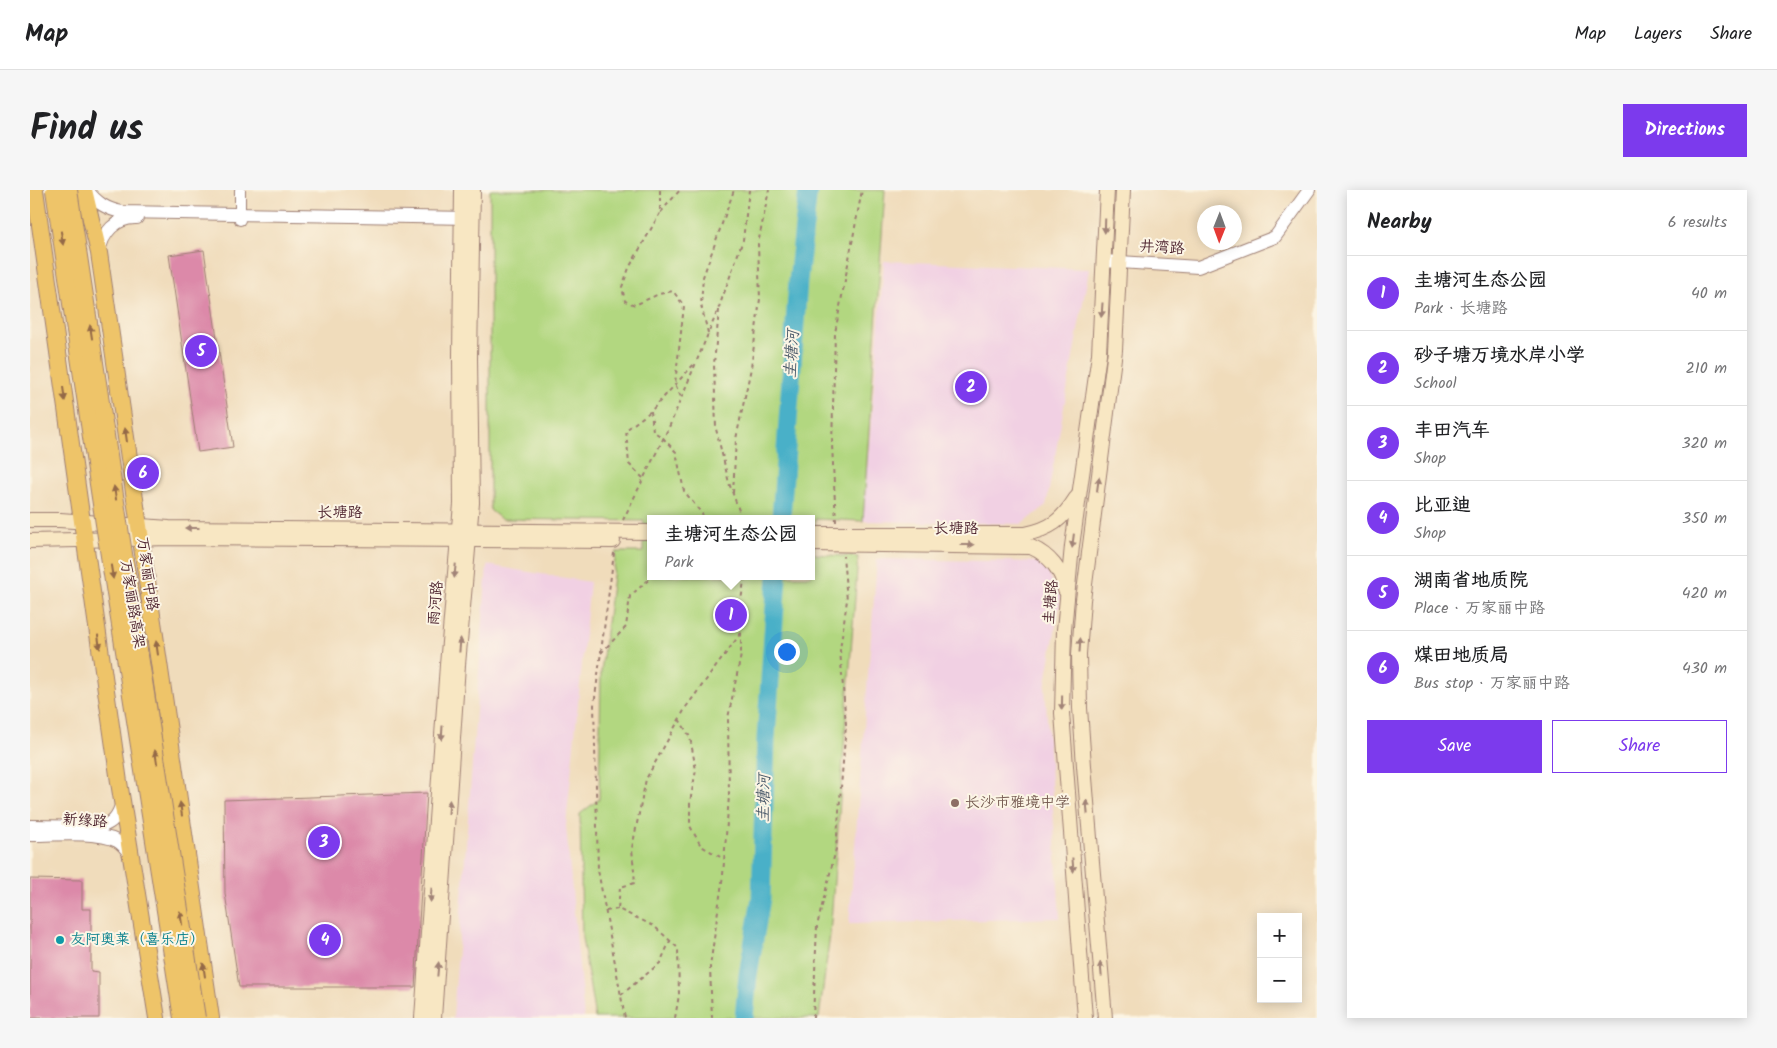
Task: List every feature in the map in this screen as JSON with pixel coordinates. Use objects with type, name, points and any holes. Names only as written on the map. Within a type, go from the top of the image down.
[{"type":"main road","points":[[35,190],[122,802],[157,1018]]},
{"type":"main road","name":"万家丽路高架","points":[[54,190],[104,524],[182,1018]]},
{"type":"main road","name":"万家丽路高架","points":[[69,190],[197,1018]]},
{"type":"main road","name":"万家丽中路","points":[[86,190],[99,253],[211,1018]]},
{"type":"main road","name":"雨河路","points":[[462,190],[468,221]]},
{"type":"main road","name":"雨河路","points":[[422,1018],[446,665],[472,485],[468,221],[473,190]]},
{"type":"main road","name":"圭塘路","points":[[1085,1018],[1062,713],[1063,654],[1078,495],[1099,354],[1107,190]]},
{"type":"main road","points":[[1105,1018],[1084,766],[1080,654],[1083,600],[1115,350],[1123,190]]},
{"type":"main road","name":"长塘路","points":[[815,539],[1025,534],[1039,532],[1056,523],[1066,514],[1078,495]]},
{"type":"main road","name":"长塘路","points":[[30,520],[81,522],[141,532],[647,537]]},
{"type":"main road","name":"长塘路","points":[[30,541],[84,541],[141,532]]},
{"type":"main road","name":"雨河路","points":[[434,1018],[458,675],[464,535]]},
{"type":"main road","name":"长塘路","points":[[842,539],[1032,547],[1043,552],[1056,567],[1064,585],[1067,601]]},
{"type":"street","points":[[86,190],[98,203],[122,212],[240,217],[468,221]]},
{"type":"street","points":[[240,190],[240,217]]},
{"type":"street","name":"井湾路","points":[[1104,262],[1198,266],[1275,237],[1309,190]]},
{"type":"street","points":[[99,253],[100,244],[108,231],[122,220],[132,218],[240,217]]},
{"type":"street","points":[[30,230],[44,245]]},
{"type":"street","name":"新缘路","points":[[30,826],[100,827],[114,820],[119,813],[122,802]]},
{"type":"street","name":"新缘路","points":[[30,835],[100,836],[118,841],[131,856]]},
{"type":"path","points":[[660,190],[660,213]]},
{"type":"path","points":[[680,190],[660,213],[629,268],[622,287],[625,301],[635,305],[659,294],[673,291],[684,306],[675,384],[681,397]]},
{"type":"path","points":[[708,334],[701,305],[703,277],[734,190]]},
{"type":"path","points":[[625,1018],[598,870],[594,705],[616,536],[663,438],[719,307],[743,240],[748,190]]},
{"type":"path","points":[[733,494],[736,439],[751,368],[760,298],[758,244],[769,190]]},
{"type":"path","points":[[813,1018],[817,926],[836,849],[846,725],[840,650],[848,600],[842,539],[835,520],[832,445],[835,334],[862,190]]},
{"type":"path","points":[[719,307],[714,364],[716,429],[733,494],[741,515]]},
{"type":"path","points":[[643,478],[629,464],[626,430],[651,411],[696,361]]},
{"type":"path","points":[[651,411],[653,431],[663,438],[676,452],[684,491],[703,515]]},
{"type":"path","points":[[601,652],[626,628],[630,596],[648,580]]},
{"type":"path","points":[[712,1018],[710,967],[724,859],[729,796],[728,718],[741,656],[741,600],[744,580]]},
{"type":"path","points":[[618,909],[620,887],[635,884],[632,848],[646,779],[686,707],[741,633]]},
{"type":"path","points":[[679,719],[690,737],[696,770],[690,802],[690,826],[701,846],[724,859]]},
{"type":"path","points":[[605,911],[618,909],[654,926],[678,948],[679,995],[675,1018]]},
{"type":"path","points":[[620,996],[660,963],[670,941]]},
{"type":"shaded area","points":[[884,261],[1089,269],[1046,506],[1022,524],[863,521]]},
{"type":"shaded area","name":"长沙市雅境中学","points":[[877,559],[1042,562],[1061,597],[1045,688],[1060,918],[849,924]]},
{"type":"shaded area","points":[[487,565],[590,582],[566,826],[584,1018],[453,1018]]},
{"type":"green space","points":[[490,190],[885,190],[863,521],[815,519],[815,515],[647,515],[647,580],[815,580],[815,554],[858,557],[830,935],[819,1018],[595,1018],[582,938],[580,814],[599,799],[601,672],[616,552],[643,552],[644,521],[501,519],[490,510]]},
{"type":"building","points":[[204,250],[233,447],[198,452],[169,255]]},
{"type":"building","points":[[427,793],[415,987],[239,987],[225,893],[224,800]]},
{"type":"building","name":"友阿奥莱（喜乐店）","points":[[30,879],[82,880],[82,909],[91,909],[91,971],[99,972],[99,1018],[30,1018]]},
{"type":"waterway","name":"圭塘河","points":[[781,515],[798,281],[808,190]]},
{"type":"waterway","name":"圭塘河","points":[[744,1018],[748,975],[761,898],[766,739],[777,580]]},
{"type":"place","name":"湖南省地质院","points":[[201,351]]},
{"type":"place","name":"砂子塘万境水岸小学","points":[[971,387]]},
{"type":"place","name":"煤田地质局","points":[[143,473]]},
{"type":"place","name":"圭塘河生态公园","points":[[731,615]]},
{"type":"place","name":"长沙市雅境中学","points":[[955,803]]},
{"type":"place","name":"丰田汽车","points":[[324,842]]},
{"type":"place","name":"友阿奥莱（喜乐店）","points":[[60,940]]},
{"type":"place","name":"比亚迪","points":[[325,940]]}]
